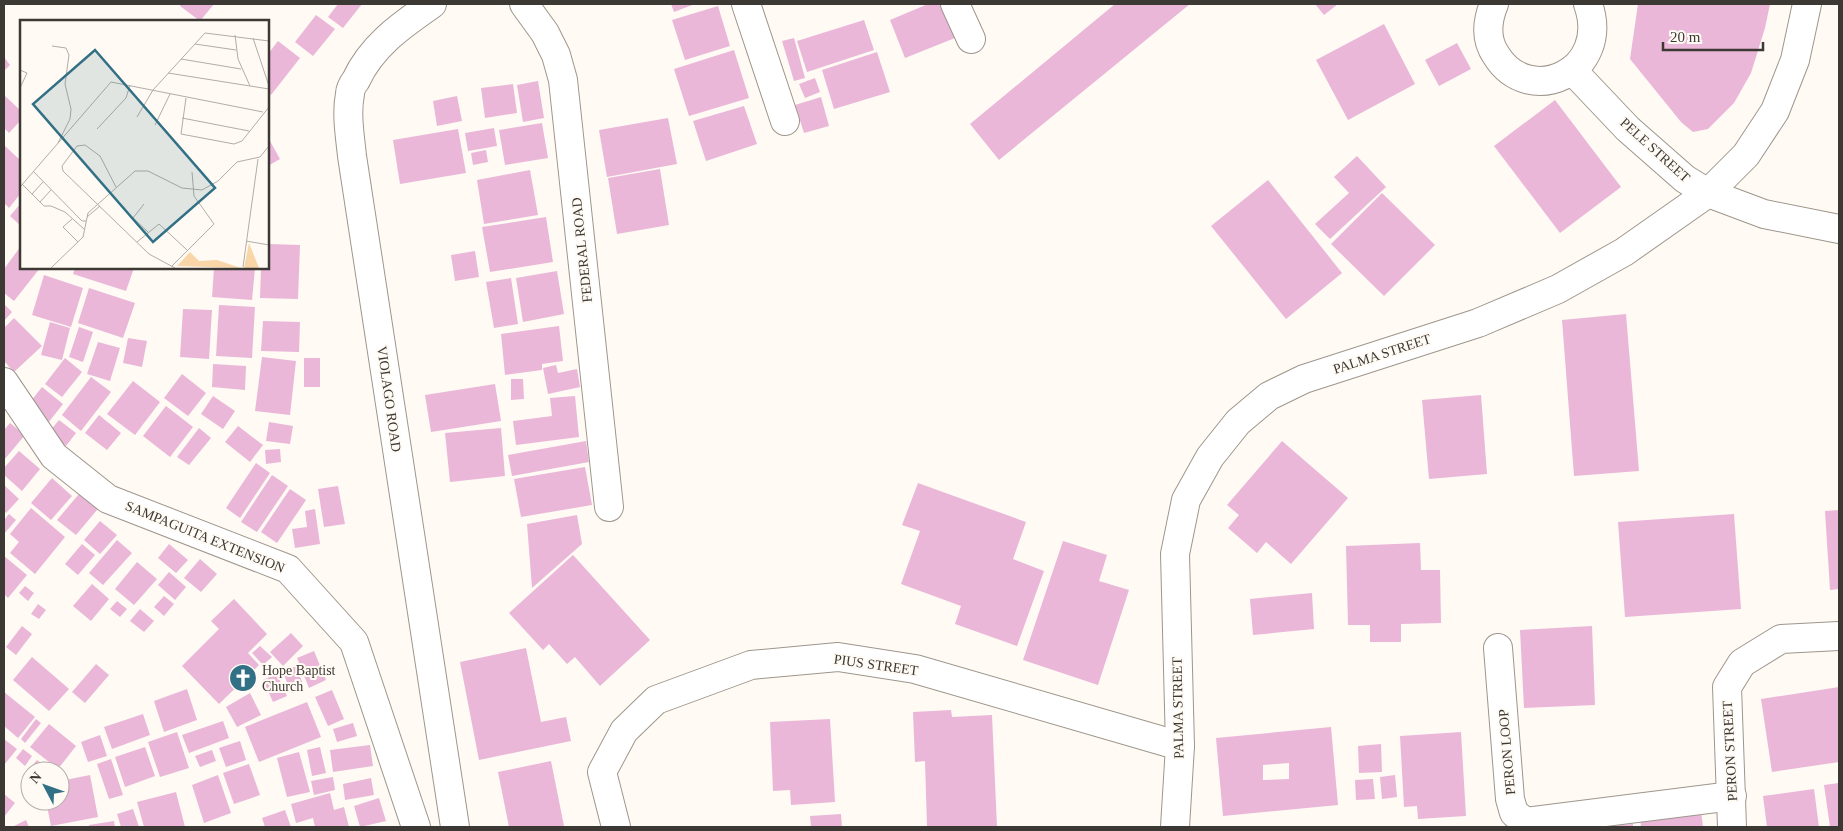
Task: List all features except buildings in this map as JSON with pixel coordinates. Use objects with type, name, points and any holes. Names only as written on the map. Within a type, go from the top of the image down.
[{"type":"street","name":"VIOLAGO ROAD","points":[[432,4],[388,38],[367,59],[350,92],[348,108],[352,156],[454,827]]},
{"type":"street","name":"FEDERAL ROAD","points":[[524,4],[545,32],[556,55],[563,80],[609,507]]},
{"type":"street","points":[[746,4],[785,122]]},
{"type":"street","points":[[955,4],[971,39]]},
{"type":"street","points":[[1494,4],[1489,17],[1488,33],[1491,48],[1500,62],[1512,72],[1527,79],[1542,80],[1558,78],[1572,70],[1583,59],[1590,46],[1593,31],[1592,17],[1588,4]]},
{"type":"street","name":"PALMA STREET","points":[[1175,827],[1180,746],[1175,554],[1186,500],[1210,457],[1238,422],[1269,396],[1304,379],[1478,323],[1558,289],[1624,252],[1708,192],[1746,156],[1776,111],[1794,60],[1807,4]]},
{"type":"street","name":"PELE STREET","points":[[1572,70],[1628,129],[1685,179],[1708,192],[1764,214],[1839,229]]},
{"type":"street","name":"SAMPAGUITA EXTENSION","points":[[4,382],[54,456],[108,498],[288,569],[354,642],[416,827]]},
{"type":"street","name":"PERON STREET","points":[[1732,827],[1727,687],[1742,663],[1781,639],[1839,636]]},
{"type":"street","name":"PERON LOOP","points":[[1498,648],[1510,799],[1514,812],[1526,822],[1732,796]]},
{"type":"street","name":"PIUS STREET","points":[[616,827],[602,772],[624,731],[656,700],[751,664],[838,656],[915,669],[1180,746]]},
{"type":"place","name":"Hope Baptist Church","points":[[243,678]]}]
